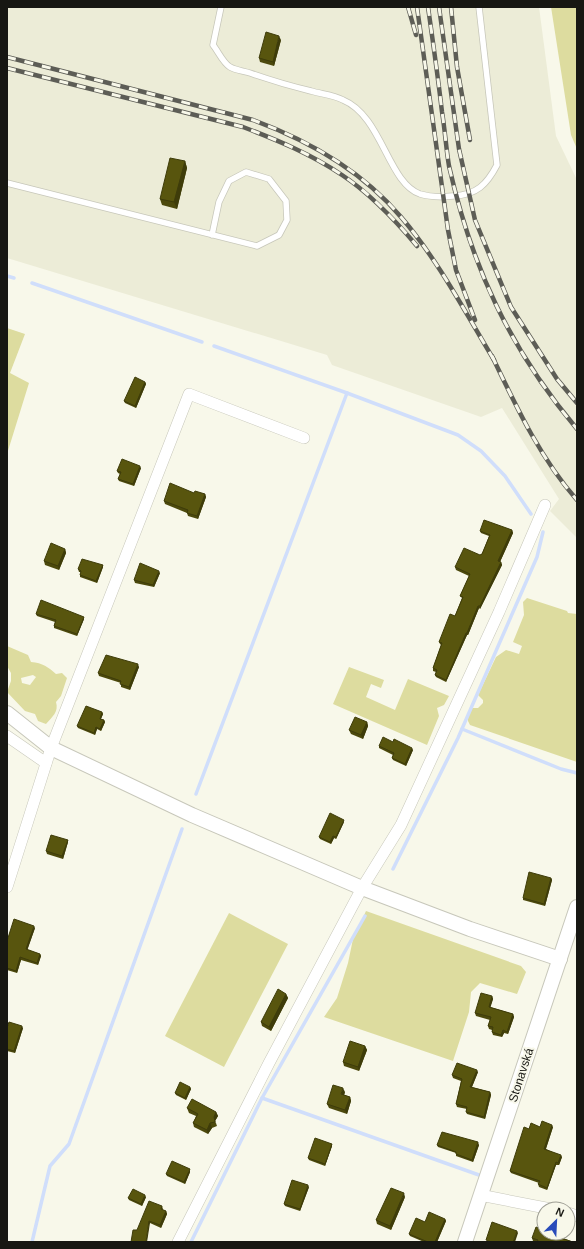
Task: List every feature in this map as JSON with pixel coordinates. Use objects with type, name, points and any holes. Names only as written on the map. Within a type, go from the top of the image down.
[{"type":"street","points":[[7,887],[51,748],[189,394],[304,438]]},
{"type":"street","points":[[178,1242],[269,1063],[362,888],[401,824],[499,612],[545,505]]},
{"type":"street","points":[[7,713],[51,748],[192,815],[362,888],[470,929],[560,959]]},
{"type":"street","points":[[7,736],[46,763]]},
{"type":"street","name":"Stonavská","points":[[465,1242],[577,907]]},
{"type":"street","points":[[480,1196],[536,1206]]},
{"type":"lane","points":[[221,7],[213,45],[229,66],[278,83],[344,100],[356,108],[370,122],[395,168],[411,190],[421,194],[442,197],[457,196],[476,191],[490,177],[497,165],[478,7]]},
{"type":"lane","points":[[7,183],[212,235],[257,246],[279,235],[287,220],[286,201],[269,179],[246,172],[229,181],[219,202],[212,235]]},
{"type":"shaded area","points":[[7,7],[539,7],[556,136],[577,180],[577,538],[550,511],[559,499],[502,408],[481,417],[332,365],[327,355],[7,258]]},
{"type":"shaded area","points":[[551,7],[577,7],[577,149],[571,135]]},
{"type":"shaded area","points":[[7,328],[25,334],[10,373],[29,383],[7,454]]},
{"type":"shaded area","points":[[527,598],[567,611],[568,613],[577,614],[577,762],[470,725],[468,721],[468,716],[472,708],[478,708],[483,703],[483,700],[478,695],[496,657],[506,650],[519,654],[522,646],[513,642],[524,615],[523,602]]},
{"type":"shaded area","points":[[7,646],[28,655],[31,662],[39,663],[56,674],[62,673],[67,678],[61,696],[56,702],[56,712],[46,724],[38,721],[35,714],[25,711],[7,692],[11,681],[11,673],[7,666]],"holes":[[[33,675],[36,677],[30,685],[22,683],[21,678]]]},
{"type":"shaded area","points":[[349,667],[384,680],[381,688],[371,684],[366,697],[395,710],[408,679],[449,696],[444,705],[437,708],[439,716],[427,745],[333,704]]},
{"type":"shaded area","points":[[366,911],[521,966],[526,972],[517,994],[480,983],[471,992],[469,1012],[453,1061],[324,1017],[337,998],[348,963],[353,939]]},
{"type":"shaded area","points":[[229,913],[288,944],[224,1067],[165,1036]]},
{"type":"building","points":[[266,32],[279,36],[273,62],[259,58]]},
{"type":"building","points":[[170,158],[185,161],[174,202],[160,199]]},
{"type":"building","points":[[135,377],[145,382],[135,406],[124,401]]},
{"type":"building","points":[[122,459],[140,466],[133,484],[118,479],[121,472],[117,471]]},
{"type":"building","points":[[170,483],[194,493],[195,491],[205,494],[197,516],[187,513],[188,510],[164,501]]},
{"type":"building","points":[[484,520],[512,530],[498,561],[501,562],[480,606],[478,606],[446,680],[435,675],[437,670],[433,668],[442,643],[439,642],[450,614],[455,616],[463,597],[460,596],[470,574],[455,567],[464,548],[480,555],[482,554],[490,535],[480,531]]},
{"type":"building","points":[[51,543],[65,549],[58,566],[44,561]]},
{"type":"building","points":[[82,559],[103,565],[96,581],[80,575],[81,571],[78,569]]},
{"type":"building","points":[[140,563],[159,571],[153,585],[134,580]]},
{"type":"building","points":[[41,600],[84,617],[77,634],[54,626],[56,620],[36,614]]},
{"type":"building","points":[[106,655],[138,664],[129,687],[120,684],[121,681],[98,673]]},
{"type":"building","points":[[86,706],[102,712],[100,719],[104,720],[100,729],[96,727],[94,733],[77,726]]},
{"type":"building","points":[[355,717],[367,722],[361,735],[349,730]]},
{"type":"building","points":[[383,737],[393,742],[394,739],[412,748],[405,764],[392,758],[394,753],[379,746]]},
{"type":"building","points":[[330,813],[344,820],[336,837],[333,836],[330,842],[319,837]]},
{"type":"building","points":[[51,835],[68,840],[62,856],[46,851]]},
{"type":"building","points":[[529,872],[551,878],[544,904],[523,898]]},
{"type":"building","points":[[14,919],[34,926],[26,949],[40,954],[37,963],[20,957],[16,971],[7,968],[7,941]]},
{"type":"building","points":[[278,989],[286,994],[269,1027],[261,1022]]},
{"type":"building","points":[[481,993],[492,996],[489,1007],[513,1014],[507,1032],[503,1030],[501,1035],[492,1032],[493,1027],[488,1026],[491,1017],[475,1013]]},
{"type":"building","points":[[9,1022],[22,1026],[14,1051],[7,1049],[7,1028]]},
{"type":"building","points":[[350,1041],[365,1046],[358,1067],[343,1062]]},
{"type":"building","points":[[457,1063],[477,1070],[470,1087],[490,1092],[484,1117],[466,1112],[467,1107],[456,1104],[462,1079],[452,1075]]},
{"type":"building","points":[[180,1082],[190,1087],[185,1098],[175,1093]]},
{"type":"building","points":[[333,1085],[343,1088],[341,1094],[350,1097],[345,1110],[327,1104]]},
{"type":"building","points":[[192,1099],[216,1112],[214,1117],[215,1122],[210,1123],[207,1130],[193,1123],[198,1114],[187,1108]]},
{"type":"building","points":[[542,1121],[552,1125],[544,1149],[561,1155],[558,1163],[556,1162],[547,1188],[538,1184],[540,1181],[510,1171],[524,1127],[529,1129],[531,1123],[540,1127]]},
{"type":"building","points":[[442,1132],[478,1142],[472,1160],[437,1145]]},
{"type":"building","points":[[315,1138],[332,1144],[325,1164],[308,1158]]},
{"type":"building","points":[[172,1161],[190,1169],[184,1182],[166,1174]]},
{"type":"building","points":[[292,1180],[308,1185],[300,1209],[284,1204]]},
{"type":"building","points":[[391,1188],[404,1193],[390,1226],[376,1220]]},
{"type":"building","points":[[133,1189],[145,1195],[141,1204],[128,1198]]},
{"type":"building","points":[[149,1201],[162,1206],[161,1209],[166,1211],[160,1225],[149,1221],[146,1242],[131,1242],[133,1230],[137,1230]]},
{"type":"building","points":[[429,1212],[445,1219],[435,1242],[428,1242],[409,1234],[416,1218],[425,1222]]},
{"type":"building","points":[[492,1222],[517,1231],[513,1242],[491,1242],[486,1240]]},
{"type":"building","points":[[536,1227],[536,1239],[532,1238]]},
{"type":"building","points":[[570,1241],[573,1242],[537,1242]]},
{"type":"waterway","points":[[7,276],[14,278]]},
{"type":"waterway","points":[[32,283],[202,342]]},
{"type":"waterway","points":[[214,346],[347,393],[458,435],[481,451],[505,476],[531,514]]},
{"type":"waterway","points":[[196,794],[347,393]]},
{"type":"waterway","points":[[393,869],[458,738],[537,557],[543,532]]},
{"type":"waterway","points":[[462,729],[561,769],[577,773]]},
{"type":"waterway","points":[[32,1242],[50,1166],[69,1144],[182,829]]},
{"type":"waterway","points":[[191,1242],[262,1098],[365,916]]},
{"type":"waterway","points":[[262,1098],[479,1175]]},
{"type":"railway","points":[[408,7],[416,35]]},
{"type":"railway","points":[[417,7],[448,230],[456,270],[475,320]]},
{"type":"railway","points":[[428,7],[449,166],[469,239],[496,306],[513,338],[553,399],[577,429]]},
{"type":"railway","points":[[439,7],[459,149],[475,220],[511,307],[557,379],[577,403]]},
{"type":"railway","points":[[451,7],[457,67],[470,140]]},
{"type":"railway","points":[[7,57],[253,120],[295,138],[334,159],[369,185],[386,200],[401,217],[439,268],[494,360]]},
{"type":"railway","points":[[7,68],[243,127],[281,142],[318,160],[353,182],[382,208],[417,246]]},
{"type":"railway","points":[[492,356],[540,449],[551,467],[577,500]]}]
